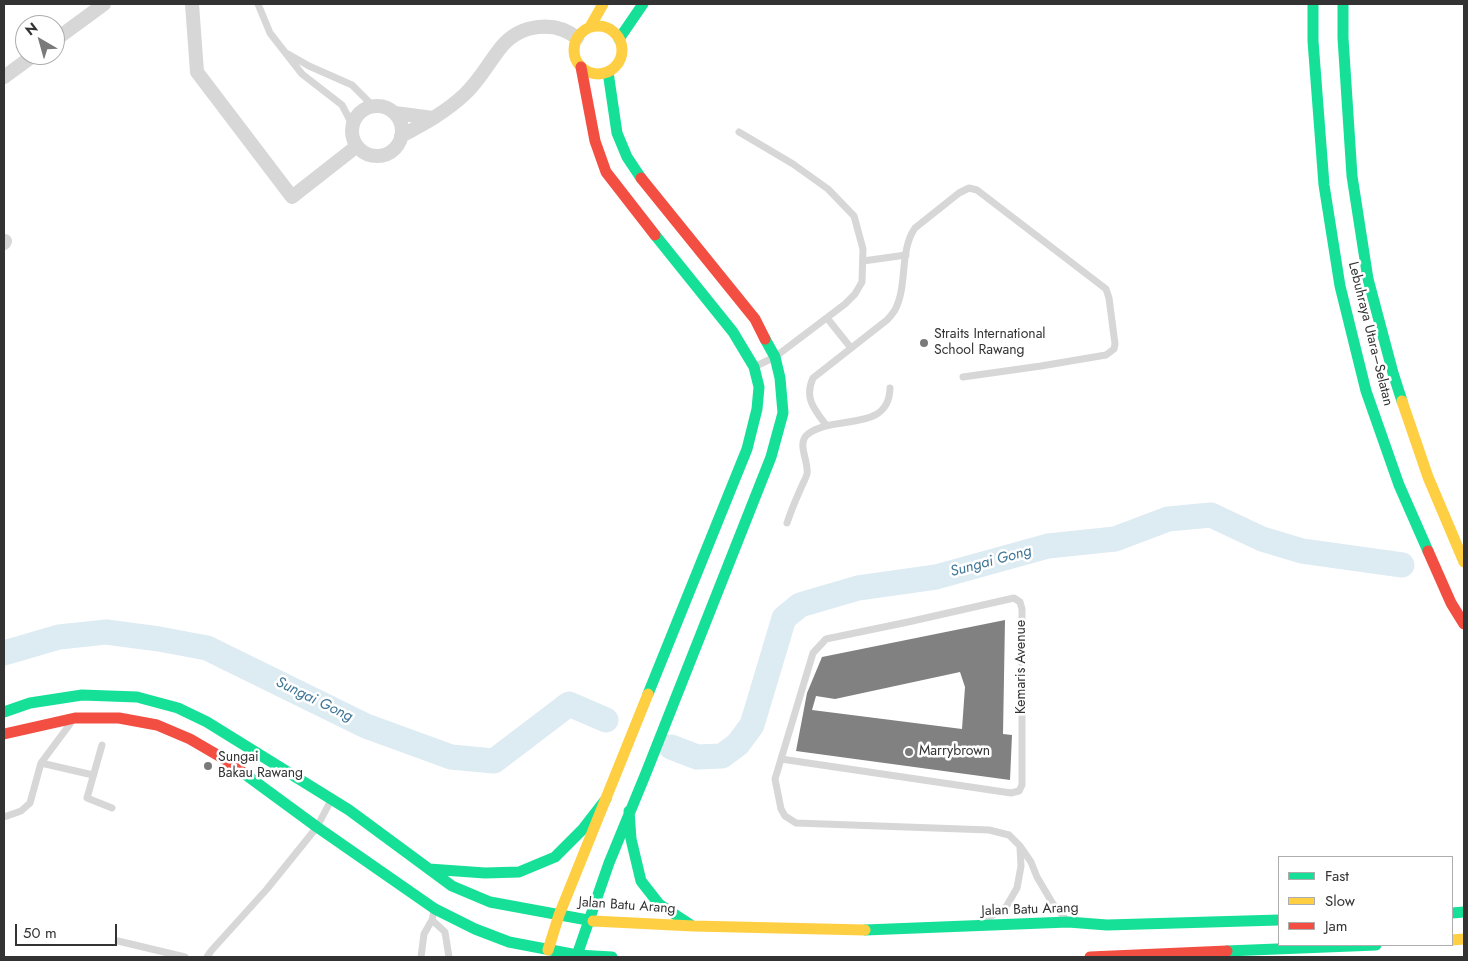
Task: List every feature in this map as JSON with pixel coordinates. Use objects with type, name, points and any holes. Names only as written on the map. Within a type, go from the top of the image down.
[{"type":"main road","points":[[539,950],[560,915],[747,449],[757,410],[759,387],[754,367],[733,332],[606,172],[595,141],[581,67],[574,53],[574,45],[577,38],[590,27],[603,4]]},
{"type":"main road","points":[[619,39],[643,4]]},
{"type":"main road","name":"Lebuhraya Utara–Selatan","points":[[1313,4],[1313,41],[1324,185],[1342,296],[1366,391],[1399,485],[1451,603],[1464,624]]},
{"type":"main road","name":"Lebuhraya Utara–Selatan","points":[[1343,4],[1343,38],[1352,176],[1368,279],[1393,373],[1428,477],[1464,562]]},
{"type":"main road","points":[[581,67],[593,74],[608,72],[619,61],[622,54],[622,46],[619,39],[610,29],[590,27]]},
{"type":"main road","points":[[577,955],[629,811],[770,457],[783,413],[780,378],[775,356],[755,319],[646,185],[627,157],[617,133],[608,72]]},
{"type":"main road","name":"Jalan Batu Arang","points":[[4,712],[30,703],[82,695],[137,697],[178,708],[207,722],[349,810],[452,886],[490,902],[588,921],[853,931],[1068,922],[1107,925],[1278,920]]},
{"type":"main road","points":[[4,734],[75,718],[119,718],[157,725],[190,739],[226,760],[434,914],[509,942],[539,950],[612,957]]},
{"type":"main road","points":[[426,868],[485,873],[519,872],[555,857],[582,830],[606,799]]},
{"type":"main road","points":[[629,811],[631,840],[641,881],[660,904],[693,926]]},
{"type":"main road","points":[[1090,957],[1349,946]]},
{"type":"street","points":[[65,33],[104,4]]},
{"type":"street","points":[[192,4],[197,72],[292,197],[357,146]]},
{"type":"street","points":[[401,136],[446,111],[467,92],[503,45],[519,33],[536,27],[550,26],[570,32],[577,38]]},
{"type":"street","points":[[4,78],[21,65]]},
{"type":"street","points":[[381,106],[389,108],[395,113],[400,120],[402,128],[398,144],[393,150],[378,156],[363,152],[357,146],[351,132],[352,124],[360,112],[366,108],[381,106]]},
{"type":"street","points":[[395,113],[433,118]]},
{"type":"lane","points":[[258,4],[270,33],[284,52],[302,74],[342,105],[352,124]]},
{"type":"lane","points":[[284,52],[309,66],[352,85],[373,106]]},
{"type":"lane","points":[[739,132],[793,164],[828,189],[854,216],[864,249],[862,282],[855,294],[827,318],[775,356],[754,367]]},
{"type":"lane","points":[[826,425],[813,408],[809,388],[813,378],[887,320],[895,310],[900,295],[911,234],[915,228],[959,193],[969,188],[977,190],[1106,289],[1116,344],[1114,350],[1106,355],[963,377]]},
{"type":"lane","points":[[863,261],[906,255]]},
{"type":"lane","points":[[827,318],[851,348]]},
{"type":"lane","points":[[786,523],[807,473],[803,444],[807,434],[826,425],[872,418],[885,408],[890,397],[890,388]]},
{"type":"lane","name":"Kemaris Avenue","points":[[781,759],[1011,793],[1019,791],[1022,785],[1022,610],[1020,602],[1014,598],[826,639],[813,653],[781,759],[775,779],[781,809],[785,816],[796,823],[989,830],[1009,835],[1020,846],[1031,862],[1037,877],[1053,904],[1068,922]]},
{"type":"lane","points":[[4,817],[21,811],[30,803],[41,763],[75,718]]},
{"type":"lane","points":[[102,745],[87,798],[112,808]]},
{"type":"lane","points":[[41,763],[93,775]]},
{"type":"lane","points":[[207,957],[267,889],[317,826],[331,800]]},
{"type":"lane","points":[[976,926],[1006,907],[1017,888],[1022,866],[1020,846]]},
{"type":"lane","points":[[421,957],[424,934],[434,914]]},
{"type":"lane","points":[[434,914],[445,932],[449,957]]},
{"type":"lane","points":[[118,941],[185,957]]},
{"type":"building","points":[[1005,620],[1003,734],[1012,735],[1010,780],[796,751],[807,693],[822,657]],"holes":[[[960,672],[965,687],[962,729],[812,710],[816,696],[835,699]]]},
{"type":"waterway","name":"Sungai Gong","points":[[671,747],[697,757],[722,756],[738,744],[752,725],[784,618],[800,605],[858,588],[936,577],[1048,546],[1115,539],[1168,519],[1211,515],[1262,539],[1302,551],[1402,565]]},
{"type":"waterway","name":"Sungai Gong","points":[[4,653],[59,637],[106,632],[207,648],[366,726],[451,757],[494,761],[569,704],[606,720]]},
{"type":"traffic: fast","points":[[619,39],[643,4]]},
{"type":"traffic: fast","points":[[1313,4],[1313,41],[1324,185],[1340,286],[1366,391],[1399,485],[1428,551]]},
{"type":"traffic: fast","points":[[1343,4],[1343,38],[1352,176],[1368,279],[1402,401]]},
{"type":"traffic: fast","points":[[608,72],[617,133],[627,157],[641,178]]},
{"type":"traffic: fast","points":[[648,694],[747,449],[757,409],[759,387],[754,367],[733,332],[655,235]]},
{"type":"traffic: fast","points":[[577,955],[609,863],[771,457],[783,413],[780,378],[775,357],[765,339]]},
{"type":"traffic: fast","points":[[4,712],[30,703],[82,695],[137,697],[178,708],[207,722],[349,810],[452,886],[490,902],[593,921]]},
{"type":"traffic: fast","points":[[242,772],[435,909],[475,929],[509,942],[577,955],[612,957]]},
{"type":"traffic: fast","points":[[429,869],[485,873],[519,872],[555,857],[582,830],[606,799]]},
{"type":"traffic: fast","points":[[629,811],[631,839],[641,881],[659,904],[691,925]]},
{"type":"traffic: fast","points":[[1453,913],[1464,912]]},
{"type":"traffic: fast","points":[[865,930],[1068,922],[1107,925],[1278,920]]},
{"type":"traffic: fast","points":[[1227,951],[1351,946]]},
{"type":"traffic: slow","points":[[590,27],[603,4]]},
{"type":"traffic: slow","points":[[598,26],[607,28],[615,33],[620,41],[622,50],[620,59],[615,67],[607,72],[598,74],[589,72],[581,67],[576,59],[574,50],[576,41],[581,33],[589,28],[598,26]]},
{"type":"traffic: slow","points":[[1402,401],[1428,477],[1464,562]]},
{"type":"traffic: slow","points":[[548,950],[559,915],[648,694]]},
{"type":"traffic: slow","points":[[593,921],[693,926],[865,930]]},
{"type":"traffic: slow","points":[[1453,940],[1464,939]]},
{"type":"traffic: jam","points":[[581,67],[595,141],[606,172],[655,235]]},
{"type":"traffic: jam","points":[[641,178],[755,319],[765,339]]},
{"type":"traffic: jam","points":[[1428,551],[1451,603],[1464,624]]},
{"type":"traffic: jam","points":[[4,734],[75,718],[119,718],[157,725],[190,739],[226,760],[242,772]]},
{"type":"traffic: jam","points":[[1090,957],[1227,951]]},
{"type":"place","name":"Straits International School Rawang","points":[[924,343]]},
{"type":"place","name":"Marrybrown","points":[[909,752]]},
{"type":"place","name":"Sungai Bakau Rawang","points":[[208,766]]}]
